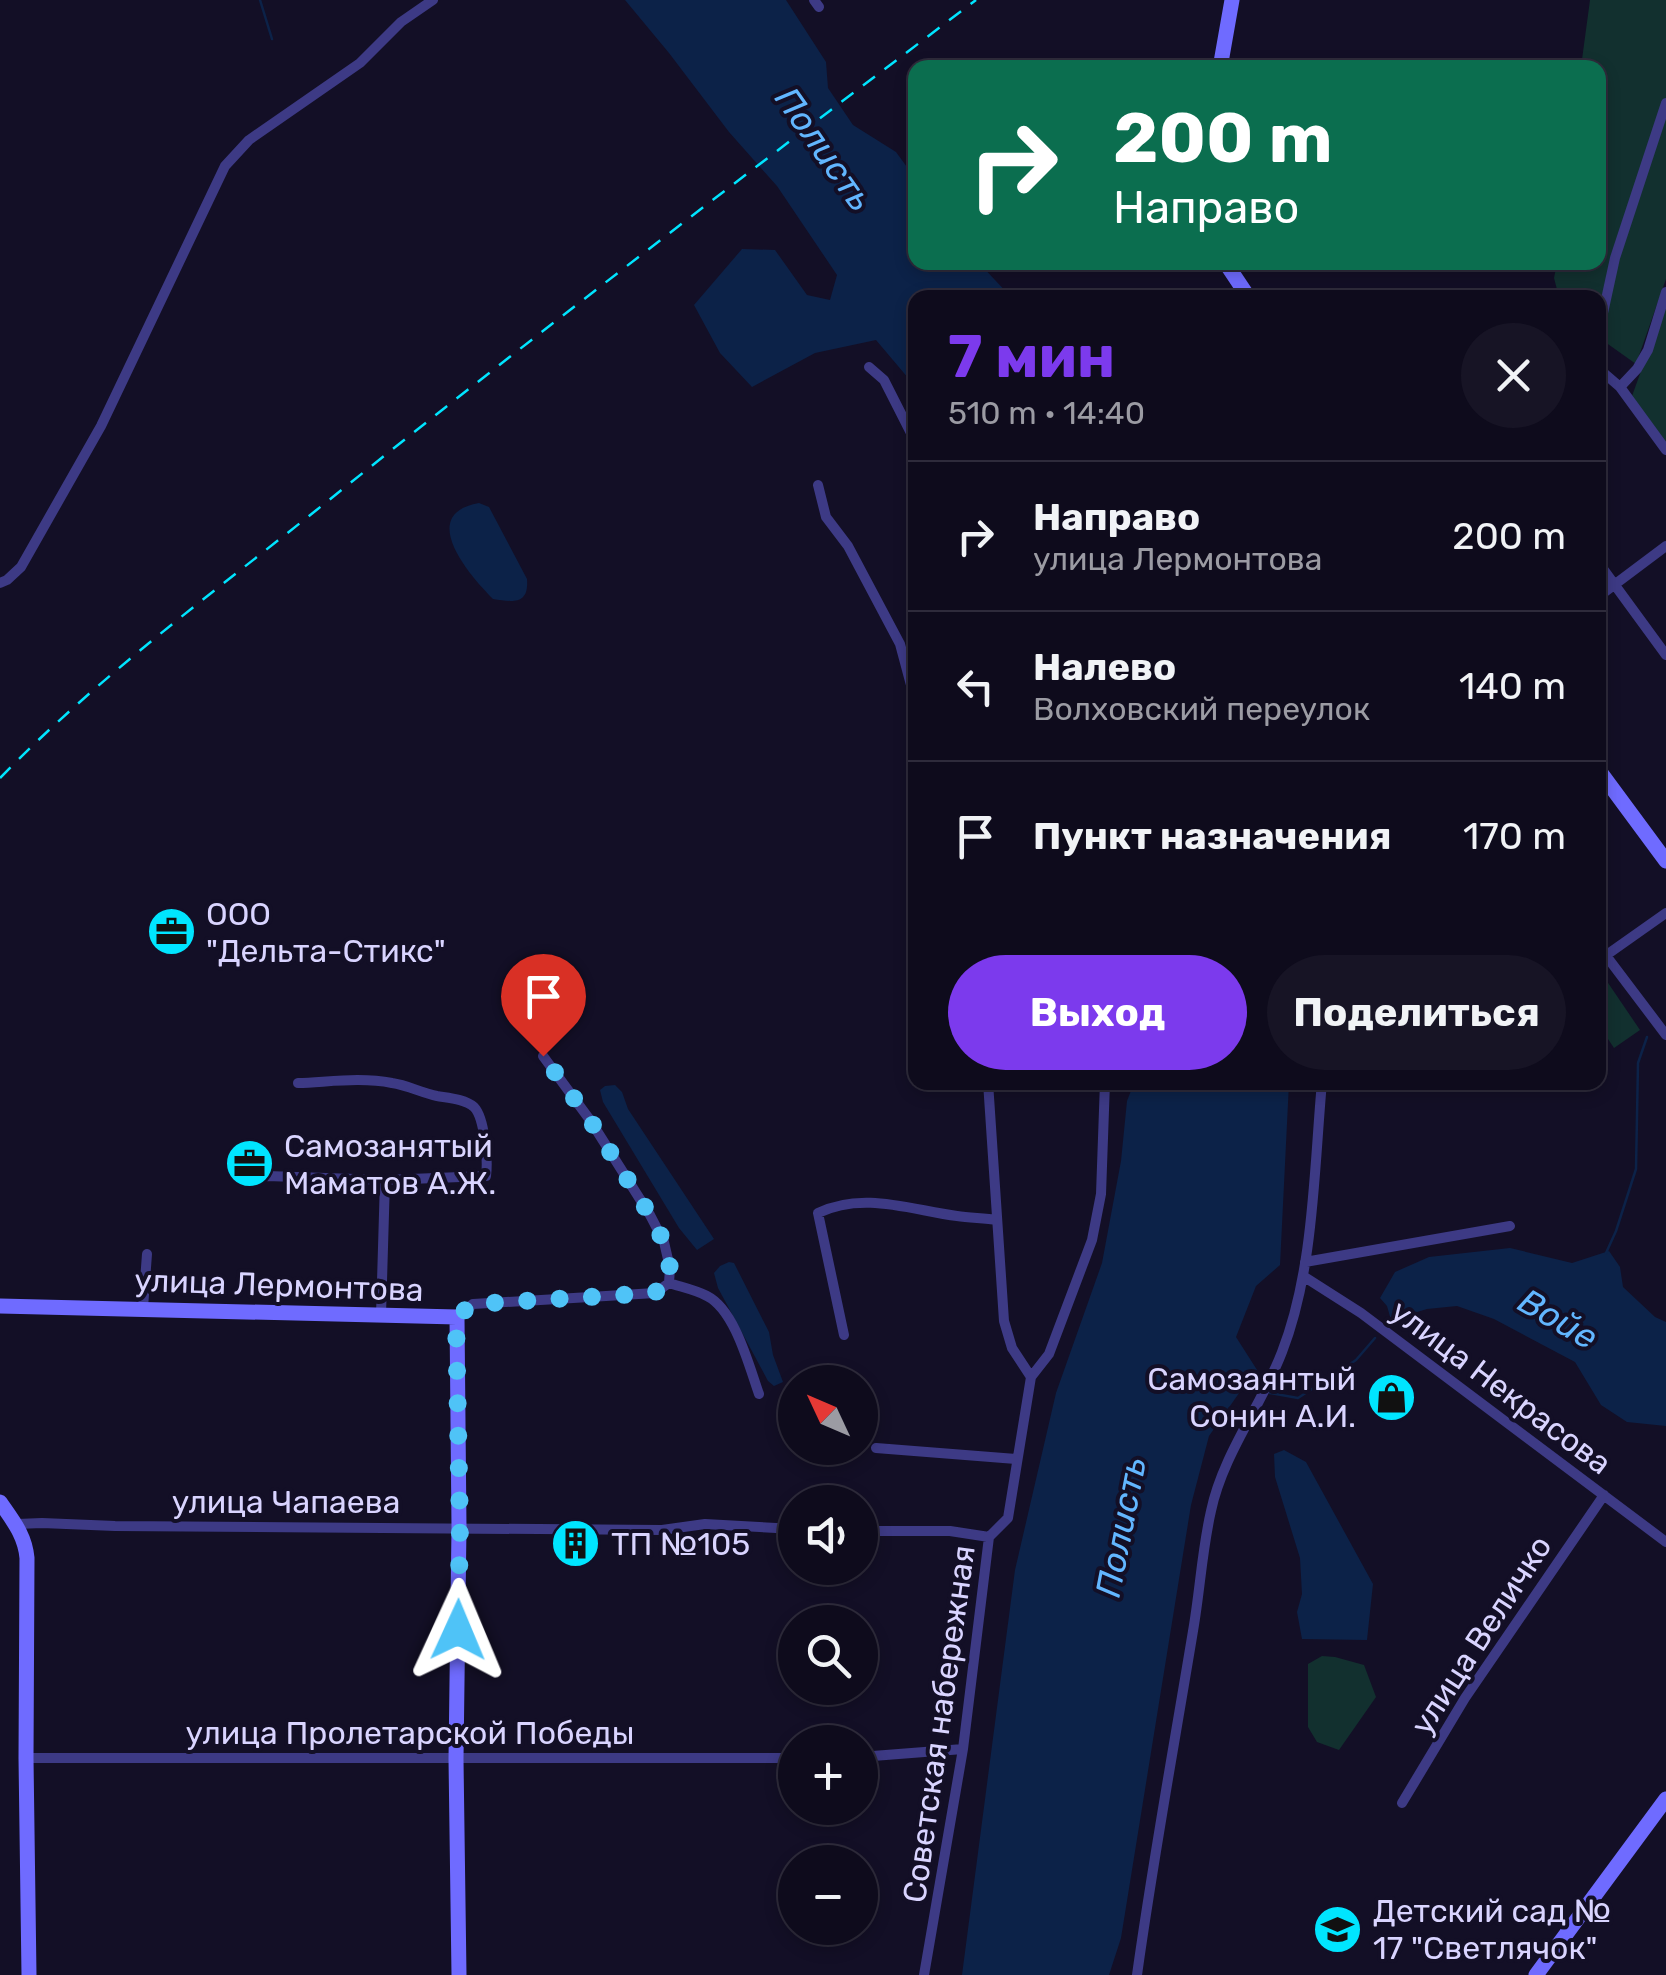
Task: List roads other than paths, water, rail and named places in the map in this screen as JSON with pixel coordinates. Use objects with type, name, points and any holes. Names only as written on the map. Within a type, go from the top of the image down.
[{"type":"street","points":[[0,583],[21,567],[100,426],[225,166],[249,140],[360,63],[401,22],[433,0]]},
{"type":"street","points":[[1221,60],[1232,0]]},
{"type":"street","points":[[1606,299],[1615,258],[1666,103]]},
{"type":"street","points":[[1620,388],[1637,370],[1648,350],[1666,292]]},
{"type":"street","points":[[870,367],[884,380],[908,426]]},
{"type":"street","points":[[1606,375],[1666,450]]},
{"type":"street","points":[[818,485],[826,517],[848,546],[900,644],[908,674]]},
{"type":"street","points":[[1606,592],[1666,546]]},
{"type":"street","points":[[1606,574],[1666,656]]},
{"type":"street","points":[[1606,780],[1666,860]]},
{"type":"street","points":[[1606,955],[1666,913]]},
{"type":"street","points":[[1606,963],[1666,1035]]},
{"type":"street","points":[[543,1056],[590,1120],[650,1215],[664,1242],[669,1283],[710,1296],[722,1308],[738,1336],[759,1394]]},
{"type":"street","points":[[245,1179],[486,1176],[488,1164],[480,1117],[473,1106],[394,1083],[298,1083]]},
{"type":"street","points":[[989,1090],[1004,1322],[1012,1348],[1031,1377]]},
{"type":"street","name":"Советская набережная","points":[[924,1975],[962,1749],[989,1537],[1008,1518],[1031,1377],[1049,1354],[1092,1240],[1102,1194],[1105,1090]]},
{"type":"street","points":[[1137,1975],[1211,1508],[1282,1352],[1303,1276],[1321,1090]]},
{"type":"street","points":[[380,1315],[384,1180]]},
{"type":"street","points":[[844,1335],[818,1213],[835,1205],[865,1202],[997,1220]]},
{"type":"street","points":[[1305,1262],[1510,1226]]},
{"type":"street","points":[[143,1308],[147,1254]]},
{"type":"street","name":"улица Некрасова","points":[[1303,1276],[1361,1313],[1666,1542]]},
{"type":"street","name":"улица Лермонтова","points":[[0,1306],[456,1317],[473,1304],[654,1293],[669,1283]]},
{"type":"street","points":[[456,1317],[460,1975]]},
{"type":"street","points":[[878,1448],[1016,1459]]},
{"type":"street","name":"улица Величко","points":[[1402,1803],[1465,1698],[1604,1495]]},
{"type":"street","points":[[0,1502],[26,1542],[27,1558],[28,1975]]},
{"type":"street","name":"улица Чапаева","points":[[17,1524],[662,1530],[705,1524],[778,1527]]},
{"type":"street","points":[[878,1531],[950,1531],[989,1537]]},
{"type":"street","points":[[878,1756],[962,1749]]},
{"type":"street","name":"улица Пролетарской Победы","points":[[26,1758],[778,1758]]},
{"type":"street","points":[[1536,1975],[1666,1800]]},
{"type":"water","name":"Полисть","points":[[625,0],[786,0],[826,62],[828,88],[853,125],[896,152],[908,168],[908,270],[986,270],[1004,290],[908,290],[908,378],[876,340],[815,353],[752,387],[720,353],[694,305],[742,249],[775,250],[807,295],[830,300],[837,275],[777,186],[729,132]]},
{"type":"water","points":[[479,503],[489,507],[527,579],[525,594],[518,600],[493,599],[472,576],[454,546],[451,519],[461,509]]},
{"type":"water","points":[[615,1085],[714,1239],[697,1250],[679,1228],[603,1102],[600,1090]]},
{"type":"water","name":"Полисть","points":[[1131,1090],[1289,1090],[1280,1265],[1256,1286],[1236,1337],[1259,1373],[1244,1386],[1209,1436],[1191,1505],[1121,1938],[1109,1975],[962,1975],[1015,1570],[1056,1393],[1102,1263],[1121,1161]]},
{"type":"water","points":[[1510,1248],[1572,1263],[1609,1251],[1620,1267],[1623,1287],[1655,1317],[1666,1322],[1666,1426],[1627,1422],[1601,1405],[1575,1362],[1494,1319],[1457,1306],[1427,1309],[1391,1320],[1380,1298],[1395,1272],[1429,1257]]},
{"type":"water","points":[[734,1263],[769,1332],[778,1384],[768,1381],[718,1288],[714,1273],[720,1266]]},
{"type":"water","points":[[1284,1450],[1306,1462],[1373,1584],[1367,1640],[1302,1639],[1297,1612],[1302,1594],[1300,1558],[1275,1477],[1274,1454]]},
{"type":"waterway","points":[[260,0],[272,39]]},
{"type":"waterway","points":[[1606,1253],[1636,1169],[1638,1063],[1647,1037]]},
{"type":"waterway","name":"Войе","points":[[1270,1393],[1298,1398],[1356,1360],[1375,1338]]},
{"type":"railway","points":[[0,778],[78,704],[202,600],[570,310],[976,0]]},
{"type":"place","name":"ООО \"Дельта-Стикс\"","points":[[171,932]]},
{"type":"place","name":"Самозанятый Маматов А.Ж.","points":[[249,1164]]},
{"type":"place","name":"Самозаянтый Сонин А.И.","points":[[1391,1397]]},
{"type":"place","name":"ТП №105","points":[[576,1544]]},
{"type":"place","name":"Детский сад № 17 \"Светлячок\"","points":[[1338,1929]]}]
